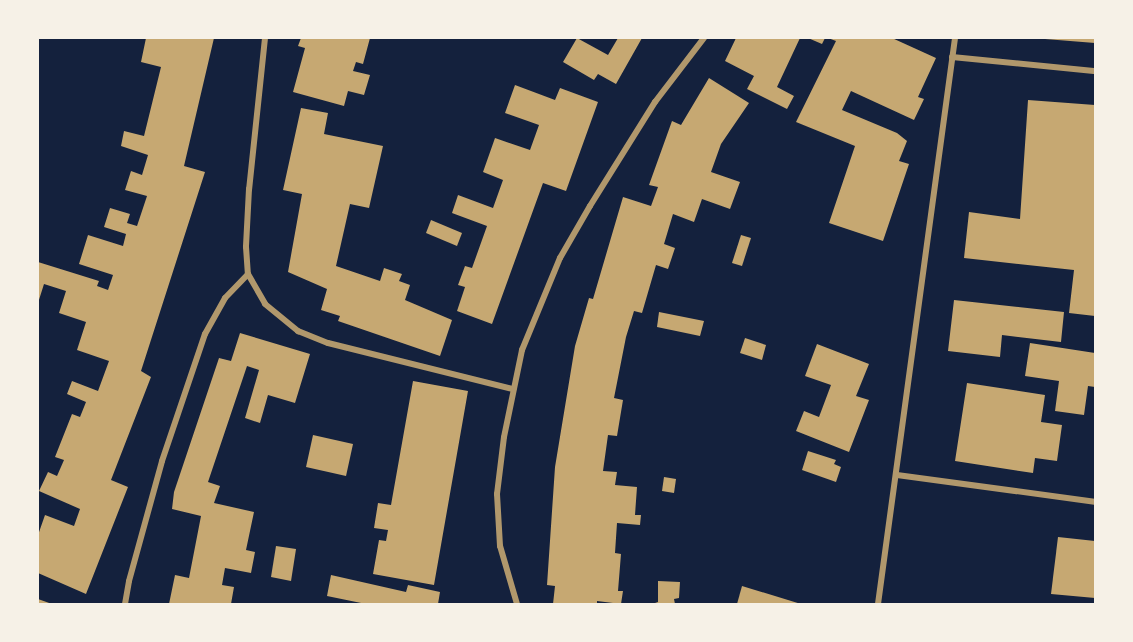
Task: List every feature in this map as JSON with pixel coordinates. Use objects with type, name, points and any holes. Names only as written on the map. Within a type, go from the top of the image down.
[{"type":"street","points":[[266,38],[249,189],[246,247],[248,274],[265,304],[298,331],[328,343],[513,388]]},
{"type":"street","points":[[518,604],[500,546],[497,494],[513,388],[522,350],[560,258],[655,102],[704,38]]},
{"type":"street","points":[[878,604],[955,38]]},
{"type":"street","points":[[952,57],[1095,71]]},
{"type":"street","points":[[125,604],[129,581],[162,461],[205,334],[225,298],[248,274]]},
{"type":"street","points":[[897,475],[1095,502]]},
{"type":"street","points":[[509,604],[514,597]]},
{"type":"building","points":[[146,38],[214,38],[184,166],[205,172],[141,371],[151,377],[111,480],[128,487],[86,594],[38,573],[38,535],[45,515],[74,526],[80,509],[39,491],[48,472],[57,476],[64,460],[55,457],[72,414],[80,417],[86,402],[67,394],[72,381],[98,391],[109,361],[77,350],[86,322],[59,313],[66,291],[44,284],[38,303],[38,262],[99,281],[97,286],[108,290],[113,275],[79,264],[88,235],[123,246],[126,234],[104,227],[110,208],[130,214],[127,223],[137,226],[147,196],[125,190],[131,171],[142,175],[148,155],[121,146],[124,131],[144,136],[161,67],[141,62]]},
{"type":"building","points":[[301,38],[370,38],[363,64],[356,62],[353,71],[370,75],[364,95],[348,91],[344,106],[293,92],[305,48],[298,46]]},
{"type":"building","points":[[577,38],[608,55],[618,38],[642,38],[616,84],[598,74],[594,80],[563,62]]},
{"type":"building","points":[[736,38],[800,38],[777,87],[794,96],[787,109],[747,89],[754,76],[725,61]]},
{"type":"building","points":[[808,38],[825,38],[822,44]]},
{"type":"building","points":[[828,38],[892,38],[936,58],[918,97],[924,99],[914,120],[851,91],[842,110],[897,133],[907,141],[899,161],[909,164],[883,241],[829,223],[855,146],[796,122],[836,41]]},
{"type":"building","points":[[1095,38],[1095,43],[1045,39]]},
{"type":"building","points":[[709,78],[749,103],[721,144],[711,172],[740,182],[730,209],[702,199],[694,222],[673,214],[664,244],[675,248],[668,269],[656,265],[642,313],[634,311],[626,337],[614,398],[623,400],[617,436],[608,435],[603,471],[617,472],[615,485],[637,487],[635,515],[641,515],[640,525],[617,523],[615,553],[621,554],[618,591],[623,591],[621,604],[597,601],[597,604],[553,604],[555,586],[547,585],[555,467],[575,346],[589,298],[593,299],[623,197],[651,206],[658,187],[649,185],[672,121],[681,125]]},
{"type":"building","points":[[515,85],[555,100],[560,88],[598,102],[566,191],[543,183],[492,324],[457,311],[465,287],[458,285],[465,266],[472,268],[487,226],[452,213],[458,195],[493,208],[503,180],[483,172],[495,138],[530,150],[539,125],[505,113]]},
{"type":"building","points":[[1028,100],[1095,105],[1095,316],[1069,313],[1074,270],[964,258],[969,212],[1020,219]]},
{"type":"building","points":[[301,108],[328,113],[324,134],[383,146],[369,208],[350,204],[336,266],[380,281],[384,268],[402,274],[399,281],[410,285],[405,300],[452,320],[440,356],[338,321],[340,316],[321,310],[327,289],[288,272],[302,194],[283,190]]},
{"type":"building","points":[[431,220],[462,233],[457,246],[426,233]]},
{"type":"building","points":[[741,235],[751,238],[742,266],[732,263]]},
{"type":"building","points":[[954,300],[1064,312],[1061,342],[1002,335],[1000,357],[948,351]]},
{"type":"building","points":[[659,312],[704,321],[700,336],[657,327]]},
{"type":"building","points":[[240,333],[310,354],[295,403],[268,395],[260,423],[245,418],[259,370],[247,366],[208,482],[220,486],[214,503],[254,512],[246,550],[255,552],[251,573],[225,568],[222,585],[234,587],[231,604],[169,604],[175,575],[189,578],[201,516],[172,509],[174,492],[219,358],[231,361]]},
{"type":"building","points":[[745,338],[766,345],[762,360],[740,353]]},
{"type":"building","points":[[1030,343],[1095,353],[1095,387],[1088,386],[1084,415],[1055,411],[1059,381],[1025,376]]},
{"type":"building","points":[[817,344],[869,364],[856,396],[869,400],[849,452],[796,431],[804,411],[819,417],[831,385],[805,376]]},
{"type":"building","points":[[413,381],[468,391],[434,585],[373,574],[379,540],[386,541],[388,530],[374,528],[378,503],[391,505]]},
{"type":"building","points":[[967,383],[1045,395],[1041,422],[1062,425],[1057,461],[1035,458],[1033,473],[955,461]]},
{"type":"building","points":[[313,435],[353,444],[346,476],[306,467]]},
{"type":"building","points":[[808,451],[836,460],[834,464],[841,467],[836,482],[802,470]]},
{"type":"building","points":[[664,477],[676,479],[674,493],[662,491]]},
{"type":"building","points":[[1058,537],[1095,541],[1095,598],[1051,594]]},
{"type":"building","points":[[276,546],[296,549],[291,581],[271,577]]},
{"type":"building","points":[[331,575],[406,592],[408,585],[440,592],[438,604],[366,604],[327,596]]},
{"type":"building","points":[[658,581],[680,582],[679,598],[674,599],[675,604],[652,604],[658,602]]},
{"type":"building","points":[[742,586],[801,604],[737,604]]},
{"type":"building","points":[[38,599],[52,604],[38,604]]}]
